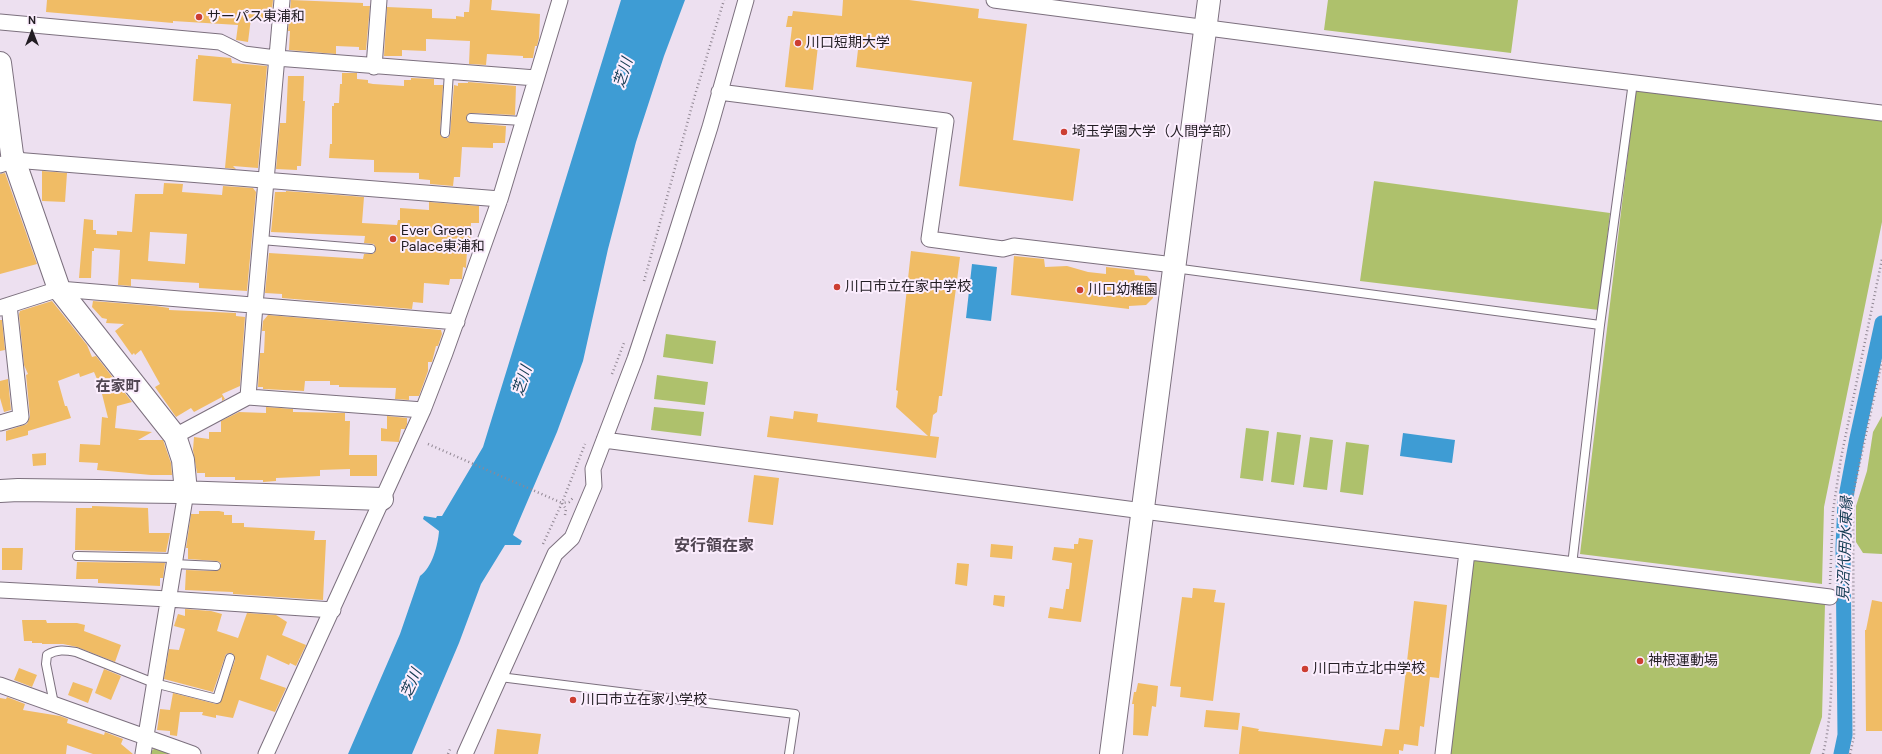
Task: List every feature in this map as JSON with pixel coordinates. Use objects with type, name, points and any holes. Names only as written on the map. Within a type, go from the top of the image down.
[{"type":"street","points":[[248,397],[282,0]]},
{"type":"street","points":[[374,67],[379,0]]},
{"type":"street","points":[[266,754],[333,610],[422,410],[456,322],[500,199],[560,0]]},
{"type":"street","points":[[466,754],[556,554],[572,538],[594,486],[593,469],[639,345],[703,149],[746,0]]},
{"type":"street","points":[[994,0],[1633,82],[1882,112]]},
{"type":"street","points":[[1111,754],[1209,0]]},
{"type":"street","points":[[0,22],[220,42],[244,54],[276,58],[374,67],[536,78]]},
{"type":"street","points":[[0,63],[7,163],[59,289],[175,436],[183,460],[186,492],[143,754]]},
{"type":"street","points":[[719,92],[946,121],[929,239],[1004,249],[1014,246],[1174,267]]},
{"type":"street","points":[[7,163],[500,199]]},
{"type":"street","points":[[0,423],[21,417],[3,305],[59,289],[456,322]]},
{"type":"street","points":[[175,436],[248,397],[422,410]]},
{"type":"street","points":[[604,440],[1143,511],[1830,597]]},
{"type":"street","points":[[0,491],[186,492],[382,500]]},
{"type":"street","points":[[1443,754],[1467,552]]},
{"type":"street","points":[[0,590],[333,610]]},
{"type":"street","points":[[0,684],[193,754]]},
{"type":"lane","points":[[445,134],[449,72]]},
{"type":"lane","points":[[1572,565],[1600,325],[1633,82]]},
{"type":"lane","points":[[471,118],[523,121]]},
{"type":"lane","points":[[261,240],[371,249]]},
{"type":"lane","points":[[1174,267],[1600,325]]},
{"type":"lane","points":[[77,556],[174,561],[216,566]]},
{"type":"lane","points":[[54,704],[46,664],[47,655],[53,652],[64,650],[76,652],[154,683],[217,699],[230,658]]},
{"type":"lane","points":[[500,677],[795,714],[789,754]]},
{"type":"path","points":[[644,282],[695,94],[724,0]]},
{"type":"path","points":[[1823,754],[1829,718],[1832,656],[1830,597],[1833,511],[1845,434],[1882,259]]},
{"type":"path","points":[[612,375],[625,340]]},
{"type":"path","points":[[1850,754],[1854,737],[1853,494],[1882,361]]},
{"type":"path","points":[[543,546],[562,503],[587,439]]},
{"type":"path","points":[[428,444],[562,503]]},
{"type":"path","points":[[448,754],[454,740]]},
{"type":"green space","points":[[1328,0],[1518,0],[1511,53],[1324,30]]},
{"type":"green space","points":[[1636,87],[1882,120],[1882,222],[1824,507],[1822,584],[1580,554]]},
{"type":"green space","points":[[1374,181],[1610,213],[1599,310],[1360,281]]},
{"type":"green space","points":[[666,334],[716,341],[713,364],[663,357]]},
{"type":"green space","points":[[657,375],[708,382],[705,405],[654,399]]},
{"type":"green space","points":[[654,407],[704,412],[701,436],[651,430]]},
{"type":"green space","points":[[1882,416],[1882,554],[1863,553],[1856,542],[1856,506],[1867,471],[1873,432]]},
{"type":"green space","points":[[1246,428],[1269,431],[1263,481],[1240,478]]},
{"type":"green space","points":[[1277,432],[1301,435],[1294,485],[1271,482]]},
{"type":"green space","points":[[1310,437],[1333,440],[1327,490],[1303,487]]},
{"type":"green space","points":[[1346,442],[1369,445],[1363,495],[1340,492]]},
{"type":"green space","name":"神根運動場","points":[[1480,558],[1825,604],[1822,717],[1810,754],[1447,754],[1467,565]]},
{"type":"green space","points":[[155,748],[171,754],[148,754]]},
{"type":"water","name":"芝川","points":[[621,0],[685,0],[664,56],[636,142],[608,249],[583,361],[557,432],[513,535],[522,541],[520,545],[505,545],[481,584],[459,643],[412,754],[348,754],[400,634],[420,576],[428,568],[436,549],[439,531],[423,519],[424,516],[436,518],[437,516],[442,516],[483,447]]},
{"type":"water","points":[[972,264],[997,267],[991,321],[966,318]]},
{"type":"water","points":[[1403,433],[1455,440],[1452,463],[1400,456]]},
{"type":"building","points":[[47,0],[273,0],[271,19],[251,18],[248,42],[236,40],[238,25],[173,21],[173,23],[46,12]]},
{"type":"building","points":[[291,0],[363,3],[363,6],[370,6],[366,50],[359,50],[359,47],[336,46],[336,54],[289,50],[290,31],[288,31]]},
{"type":"building","points":[[470,0],[492,0],[491,10],[540,14],[539,38],[537,46],[535,46],[533,58],[487,54],[486,65],[469,64],[470,41],[426,39],[426,51],[402,50],[402,56],[384,56],[387,7],[432,9],[432,18],[456,19],[456,16],[464,17],[464,12],[469,12]]},
{"type":"building","points":[[843,0],[909,0],[979,9],[978,18],[1027,24],[1013,140],[1080,149],[1073,201],[959,186],[972,82],[856,67],[859,41],[819,37],[813,90],[785,87],[792,27],[786,27],[788,16],[792,16],[793,11],[842,16]]},
{"type":"building","points":[[198,55],[231,58],[232,63],[267,66],[258,168],[233,166],[236,169],[225,168],[231,104],[193,101],[196,59],[198,59]]},
{"type":"building","points":[[342,73],[357,73],[357,79],[368,80],[368,83],[373,84],[404,86],[404,80],[411,80],[411,78],[434,79],[434,85],[443,85],[440,133],[444,138],[448,138],[450,134],[454,85],[458,86],[458,83],[468,82],[516,86],[515,115],[471,113],[467,115],[466,120],[470,123],[506,126],[505,143],[493,143],[493,148],[462,147],[460,177],[454,177],[453,186],[430,184],[430,180],[419,179],[419,173],[374,172],[374,160],[329,158],[330,144],[332,144],[332,106],[334,106],[334,103],[339,103]]},
{"type":"building","points":[[288,76],[304,76],[303,101],[305,101],[301,166],[297,166],[297,170],[276,169],[280,123],[286,123]]},
{"type":"building","points":[[42,171],[67,173],[65,202],[42,201]]},
{"type":"building","points":[[5,173],[37,264],[0,274],[0,174]]},
{"type":"building","points":[[164,183],[183,184],[182,192],[222,195],[223,186],[253,188],[256,192],[247,291],[199,288],[199,283],[131,279],[131,286],[118,285],[120,250],[94,248],[94,251],[92,251],[91,278],[79,278],[84,219],[93,220],[93,230],[96,230],[96,234],[117,235],[117,231],[132,232],[135,194],[163,194]],"holes":[[[150,232],[187,234],[185,264],[148,261]]]},
{"type":"building","points":[[286,191],[364,197],[362,223],[397,225],[398,220],[400,220],[400,208],[429,210],[429,202],[479,206],[479,223],[471,223],[470,250],[467,250],[466,268],[463,267],[462,279],[450,279],[449,285],[424,283],[423,303],[413,302],[412,309],[282,298],[282,294],[265,293],[269,253],[363,259],[364,254],[373,254],[376,250],[374,244],[364,243],[365,236],[271,232],[275,192]]},
{"type":"building","points":[[911,251],[960,257],[942,396],[939,396],[937,412],[933,415],[930,436],[939,437],[936,458],[767,437],[770,416],[793,419],[794,411],[818,414],[817,422],[928,436],[896,407],[898,391],[896,390]]},
{"type":"building","points":[[1014,256],[1044,259],[1045,267],[1067,266],[1088,272],[1106,274],[1106,267],[1134,270],[1135,275],[1147,276],[1153,283],[1153,298],[1146,305],[1129,306],[1129,309],[1011,295]]},
{"type":"building","points":[[52,301],[87,345],[92,357],[96,356],[132,402],[117,406],[115,428],[152,432],[138,440],[163,440],[171,463],[172,475],[151,475],[97,470],[98,463],[79,462],[80,444],[100,445],[102,417],[108,418],[100,386],[94,372],[80,377],[79,373],[58,381],[65,406],[67,406],[71,418],[28,431],[28,435],[6,441],[6,431],[27,424],[30,416],[26,375],[28,374],[24,365],[19,314],[20,311]]},
{"type":"building","points":[[93,301],[156,306],[169,308],[169,310],[236,313],[236,316],[245,317],[240,386],[222,394],[225,399],[222,401],[222,397],[194,412],[191,408],[176,417],[155,387],[160,384],[141,350],[135,355],[134,353],[132,355],[115,331],[124,324],[106,323],[107,319],[102,318],[92,307]]},
{"type":"building","points":[[268,315],[441,330],[442,334],[438,346],[436,346],[432,362],[428,362],[428,371],[419,396],[409,396],[409,400],[395,399],[396,388],[339,387],[339,385],[330,385],[330,381],[305,381],[304,391],[263,389],[263,387],[258,387],[260,353],[264,353],[265,331],[262,331],[263,321]]},
{"type":"building","points":[[0,320],[2,320],[5,350],[0,351]]},
{"type":"building","points":[[8,379],[11,410],[4,412],[0,398],[0,381]]},
{"type":"building","points":[[266,407],[293,409],[293,412],[345,413],[345,421],[350,421],[349,455],[377,455],[377,476],[350,476],[350,469],[320,470],[320,476],[276,478],[276,481],[263,482],[263,480],[235,480],[235,477],[205,477],[205,473],[197,473],[193,450],[194,437],[209,439],[209,432],[221,432],[221,421],[239,412],[266,413]]},
{"type":"building","points":[[387,416],[407,418],[405,429],[401,429],[399,442],[381,441],[381,428],[387,429]]},
{"type":"building","points":[[46,453],[46,465],[33,466],[32,454]]},
{"type":"building","points":[[754,475],[779,478],[773,525],[748,522]]},
{"type":"building","points":[[92,506],[148,508],[149,533],[170,533],[166,552],[75,550],[76,508],[92,508]]},
{"type":"building","points":[[199,511],[224,512],[224,515],[232,515],[232,523],[244,523],[244,527],[315,531],[314,540],[326,540],[323,600],[233,594],[233,592],[185,590],[186,570],[216,571],[221,567],[221,563],[217,561],[188,559],[188,548],[186,548],[191,514],[199,514]]},
{"type":"building","points":[[1079,538],[1093,540],[1081,622],[1048,618],[1050,607],[1063,609],[1066,589],[1069,589],[1072,563],[1052,560],[1054,547],[1074,549],[1074,544],[1078,544]]},
{"type":"building","points":[[991,544],[1013,546],[1012,559],[990,557]]},
{"type":"building","points":[[2,548],[23,548],[22,570],[2,570]]},
{"type":"building","points":[[77,562],[165,563],[163,578],[160,578],[160,586],[98,583],[98,579],[76,579]]},
{"type":"building","points":[[957,563],[969,564],[967,586],[955,584]]},
{"type":"building","points":[[1193,588],[1216,590],[1214,602],[1225,603],[1213,701],[1180,697],[1181,687],[1170,686],[1182,597],[1192,598]]},
{"type":"building","points":[[994,595],[1005,596],[1004,607],[993,605]]},
{"type":"building","points":[[1872,600],[1882,602],[1882,731],[1866,731],[1865,630]]},
{"type":"building","points":[[1414,601],[1447,605],[1439,678],[1430,677],[1424,727],[1420,726],[1418,746],[1404,744],[1403,751],[1399,750],[1399,754],[1239,754],[1242,726],[1259,729],[1258,731],[1382,746],[1385,729],[1399,730]]},
{"type":"building","points":[[185,609],[211,611],[222,614],[217,631],[238,638],[247,613],[276,615],[287,622],[282,635],[306,645],[296,666],[290,663],[289,665],[267,655],[260,679],[286,688],[275,712],[239,700],[233,718],[216,715],[216,718],[202,715],[203,712],[180,712],[177,736],[170,735],[170,731],[157,730],[160,709],[170,710],[173,693],[216,704],[220,703],[235,660],[232,653],[226,654],[213,692],[164,679],[169,649],[179,650],[185,629],[174,626],[178,614],[185,616]]},
{"type":"building","points":[[22,620],[46,620],[47,623],[77,623],[85,625],[84,631],[121,645],[115,662],[77,647],[63,644],[42,644],[32,643],[32,641],[24,641]]},
{"type":"building","points":[[19,668],[37,675],[32,687],[14,680]]},
{"type":"building","points":[[104,669],[121,676],[111,700],[95,693]]},
{"type":"building","points":[[73,682],[93,689],[88,703],[68,695]]},
{"type":"building","points":[[1138,683],[1158,686],[1156,707],[1152,706],[1148,736],[1133,735],[1134,704],[1132,704],[1134,692],[1136,692]]},
{"type":"building","points":[[7,697],[25,704],[23,710],[60,716],[68,719],[67,723],[104,735],[105,732],[123,739],[121,744],[133,754],[93,754],[67,745],[66,754],[0,754],[0,698],[6,699]]},
{"type":"building","points":[[1206,710],[1240,713],[1238,730],[1204,727]]},
{"type":"building","points":[[497,729],[541,734],[538,754],[494,754]]},
{"type":"waterway","name":"見沼代用水東縁","points":[[1841,754],[1845,735],[1843,547],[1845,502],[1857,438],[1882,323]]},
{"type":"place","name":"サーパス東浦和","points":[[199,17]]},
{"type":"place","name":"川口短期大学","points":[[798,43]]},
{"type":"place","name":"埼玉学園大学（人間学部）","points":[[1064,132]]},
{"type":"place","name":"Ever Green Palace東浦和","points":[[393,239]]},
{"type":"place","name":"川口市立在家中学校","points":[[837,287]]},
{"type":"place","name":"川口幼稚園","points":[[1080,290]]},
{"type":"place","name":"神根運動場","points":[[1640,661]]},
{"type":"place","name":"川口市立北中学校","points":[[1305,669]]},
{"type":"place","name":"川口市立在家小学校","points":[[573,700]]},
{"type":"district","name":"在家町","points":[[118,387]]},
{"type":"district","name":"安行領在家","points":[[714,547]]}]
